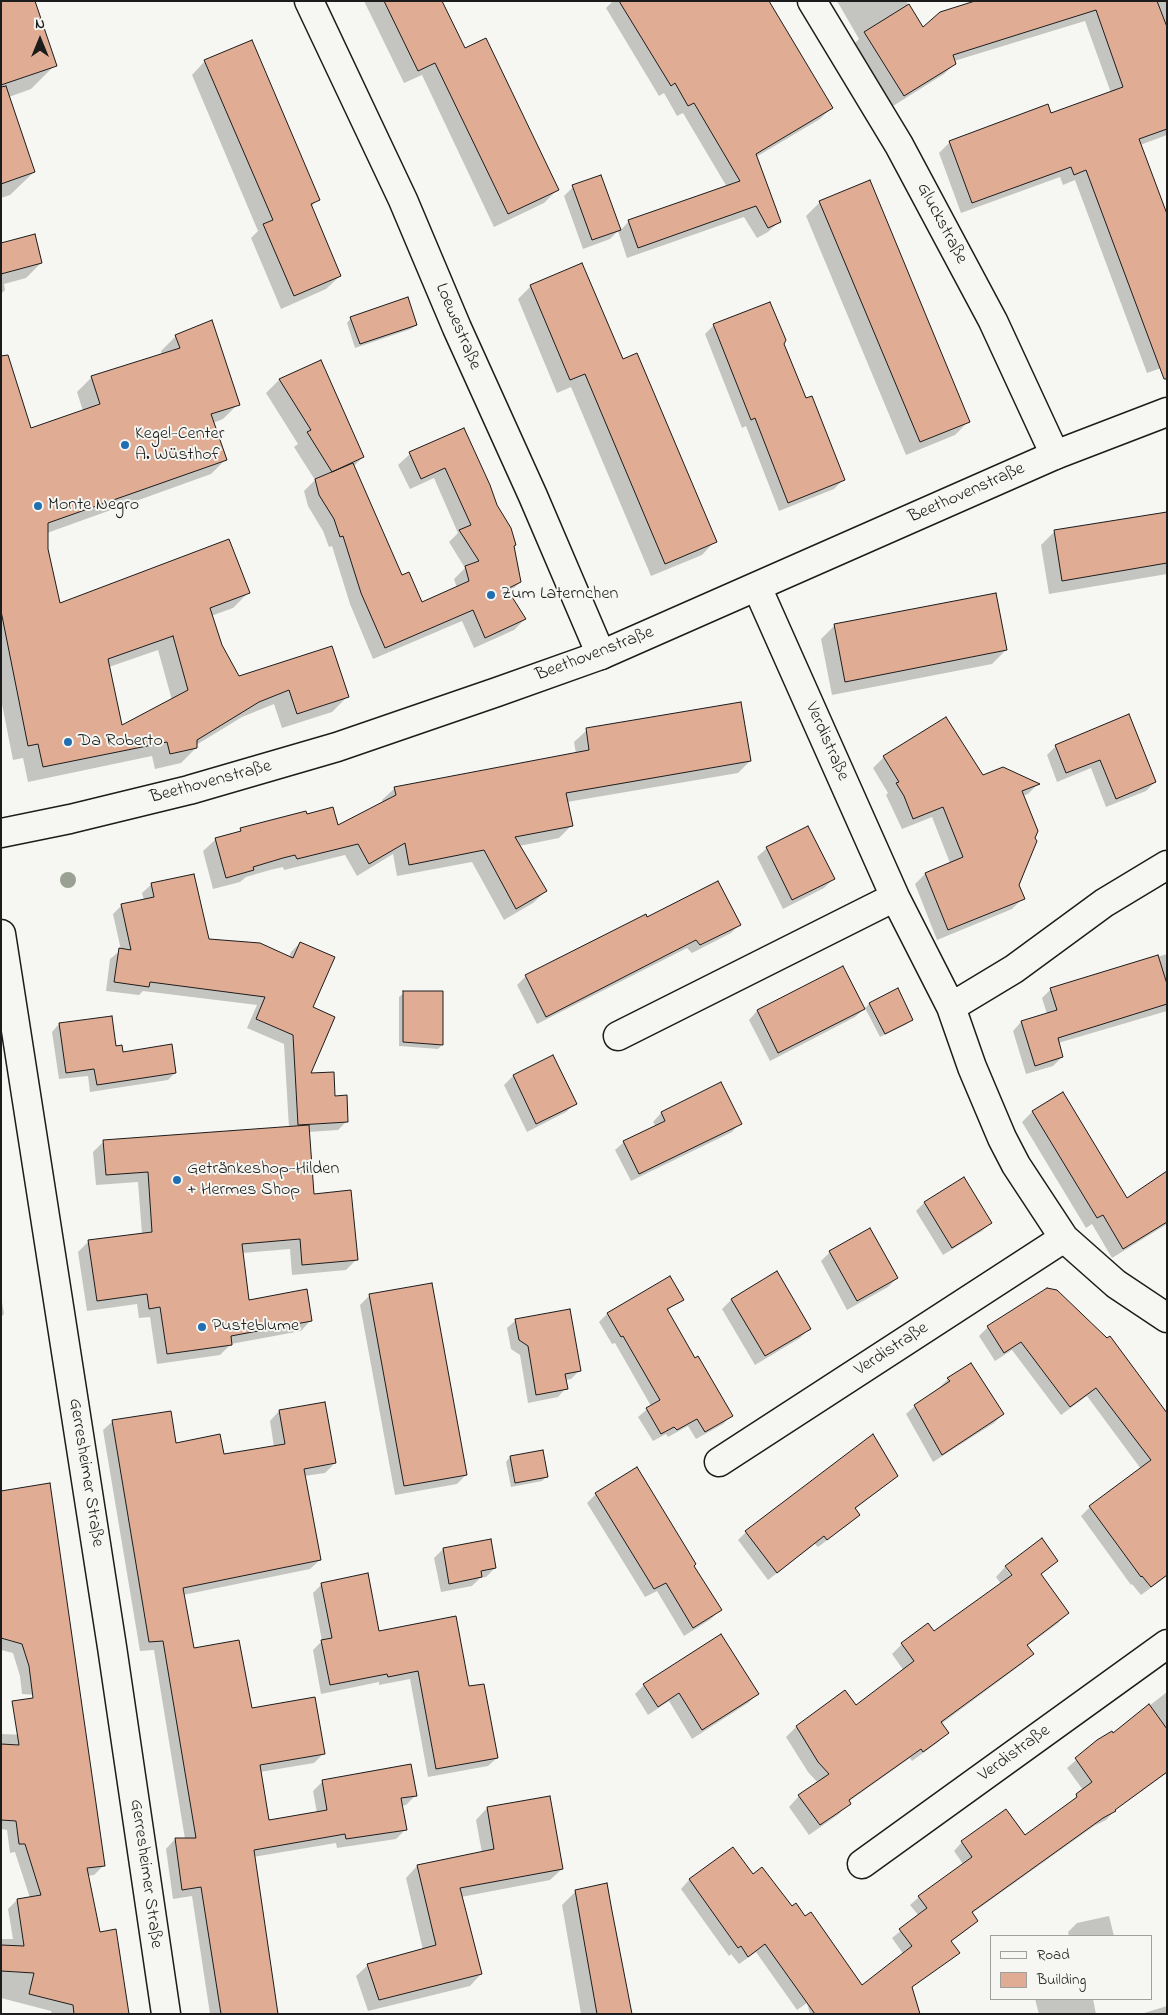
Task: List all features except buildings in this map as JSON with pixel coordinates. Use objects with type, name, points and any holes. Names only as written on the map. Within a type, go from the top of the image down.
[{"type":"street","name":"Loewestraße","points":[[309,1],[403,200],[457,328],[533,496],[601,654]]},
{"type":"street","name":"Gluckstraße","points":[[812,1],[899,145],[993,321],[1055,455]]},
{"type":"street","name":"Beethovenstraße","points":[[1,833],[70,819],[189,790],[327,750],[601,654],[1055,455],[1167,412]]},
{"type":"street","name":"Verdistraße","points":[[757,587],[895,897],[951,1007],[972,1067],[1002,1138],[1016,1165],[1064,1238],[1116,1284],[1167,1318]]},
{"type":"street","points":[[951,1007],[1014,969],[1104,903],[1167,864]]},
{"type":"street","points":[[618,1036],[895,897]]},
{"type":"street","name":"Gerresheimer Straße","points":[[1,934],[109,1627],[166,2014]]},
{"type":"street","name":"Verdistraße","points":[[719,1462],[1064,1238]]},
{"type":"street","name":"Verdistraße","points":[[862,1864],[1167,1644]]},
{"type":"place","name":"Kegel-Center A. Wüsthof","points":[[125,445]]},
{"type":"place","name":"Monte Negro","points":[[38,506]]},
{"type":"place","name":"Zum Laternchen","points":[[491,595]]},
{"type":"place","name":"Da Roberto","points":[[68,742]]},
{"type":"place","name":"Getränkeshop-Hilden + Hermes Shop","points":[[177,1180]]},
{"type":"place","name":"Pusteblume","points":[[202,1327]]}]
